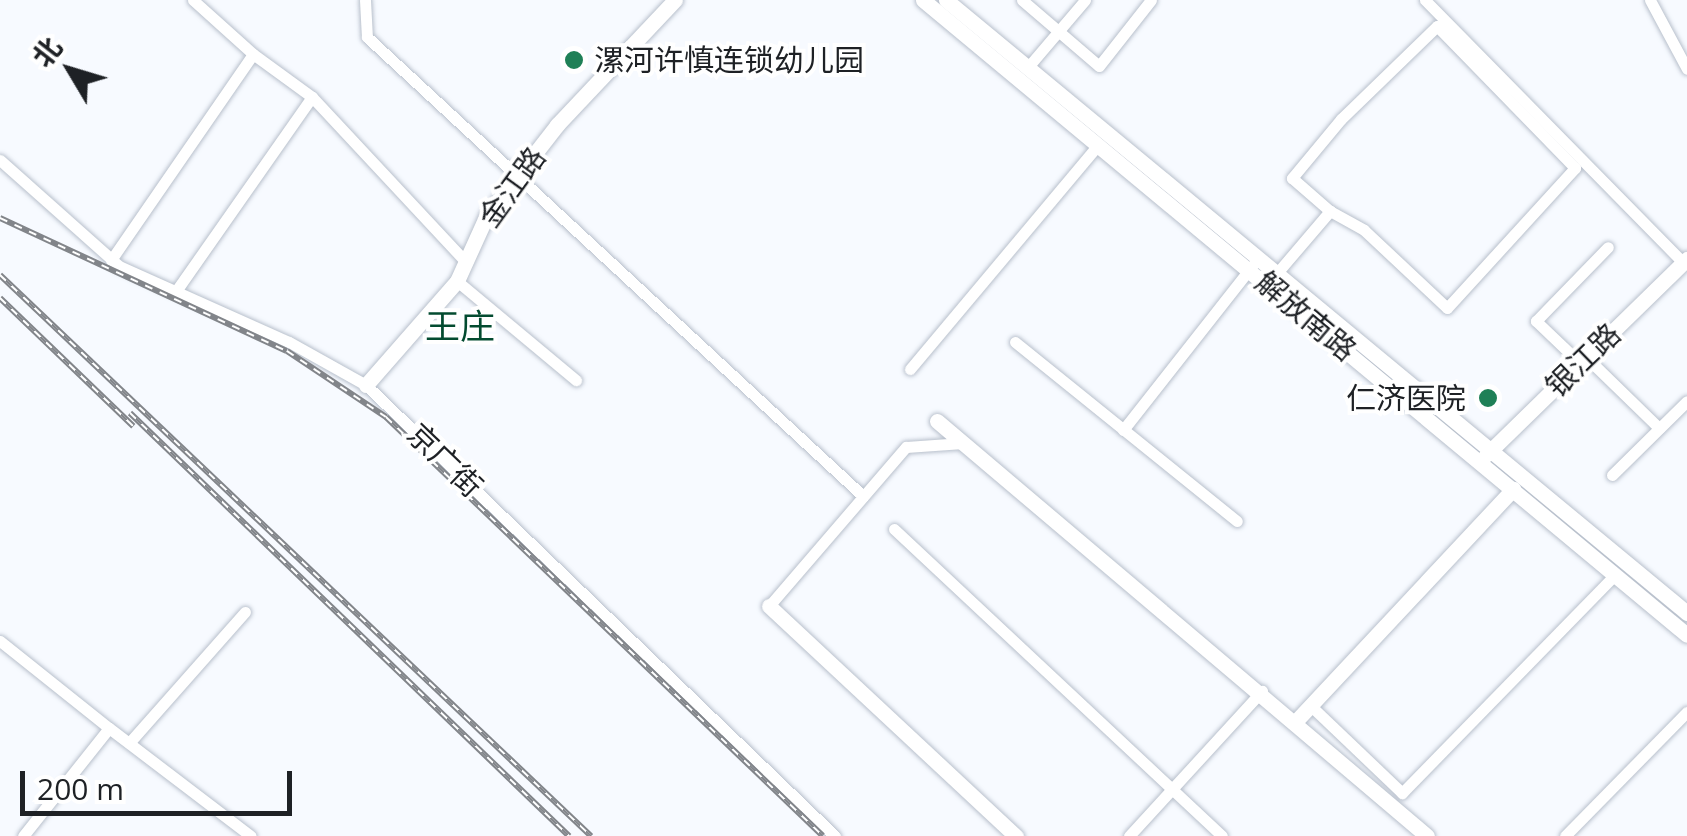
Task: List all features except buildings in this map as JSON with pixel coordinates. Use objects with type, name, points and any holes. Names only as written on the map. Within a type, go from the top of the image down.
[{"type":"street","points":[[193,0],[252,54],[312,97],[466,262]]},
{"type":"street","points":[[365,0],[367,37],[864,496]]},
{"type":"street","name":"金江路","points":[[366,385],[457,281],[486,216],[558,125],[675,0]]},
{"type":"street","name":"解放南路","points":[[923,0],[1098,145],[1254,263],[1277,272],[1485,455],[1513,489],[1687,635]]},
{"type":"street","name":"解放南路","points":[[946,0],[1485,455],[1687,612]]},
{"type":"street","points":[[1028,67],[1086,0]]},
{"type":"street","points":[[1425,0],[1685,261]]},
{"type":"street","points":[[1650,0],[1687,69]]},
{"type":"street","points":[[1028,2],[1099,66],[1149,1]]},
{"type":"street","points":[[1437,26],[1576,168],[1447,308],[1364,230],[1330,210],[1292,178],[1340,119],[1437,26]]},
{"type":"street","points":[[111,260],[252,54]]},
{"type":"street","points":[[176,290],[312,97]]},
{"type":"street","points":[[910,369],[1098,145]]},
{"type":"street","name":"京广街","points":[[0,160],[111,260],[366,385],[835,836]]},
{"type":"street","points":[[1277,272],[1330,210]]},
{"type":"street","points":[[1608,248],[1536,321],[1659,428]]},
{"type":"street","name":"银江路","points":[[1485,455],[1685,261]]},
{"type":"street","points":[[1123,430],[1254,263]]},
{"type":"street","points":[[457,281],[576,380]]},
{"type":"street","points":[[1015,342],[1237,521]]},
{"type":"street","points":[[1612,475],[1687,401]]},
{"type":"street","points":[[937,421],[1262,691],[1428,836]]},
{"type":"street","points":[[963,443],[906,448],[769,606],[1016,836]]},
{"type":"street","points":[[1296,721],[1513,489]]},
{"type":"street","points":[[894,529],[1222,836]]},
{"type":"street","points":[[1311,706],[1402,794],[1615,575]]},
{"type":"street","points":[[129,743],[245,612]]},
{"type":"street","points":[[0,641],[251,836]]},
{"type":"street","points":[[1129,836],[1262,691]]},
{"type":"street","points":[[1566,836],[1687,712]]},
{"type":"street","points":[[22,836],[109,728]]},
{"type":"railway","points":[[0,218],[287,351],[386,417],[823,836]]},
{"type":"railway","points":[[0,275],[591,836]]},
{"type":"railway","points":[[0,298],[133,426]]},
{"type":"railway","points":[[130,413],[569,836]]},
{"type":"place","name":"漯河许慎连锁幼儿园","points":[[574,60]]},
{"type":"place","name":"仁济医院","points":[[1488,398]]},
{"type":"district","name":"王庄","points":[[460,326]]}]
